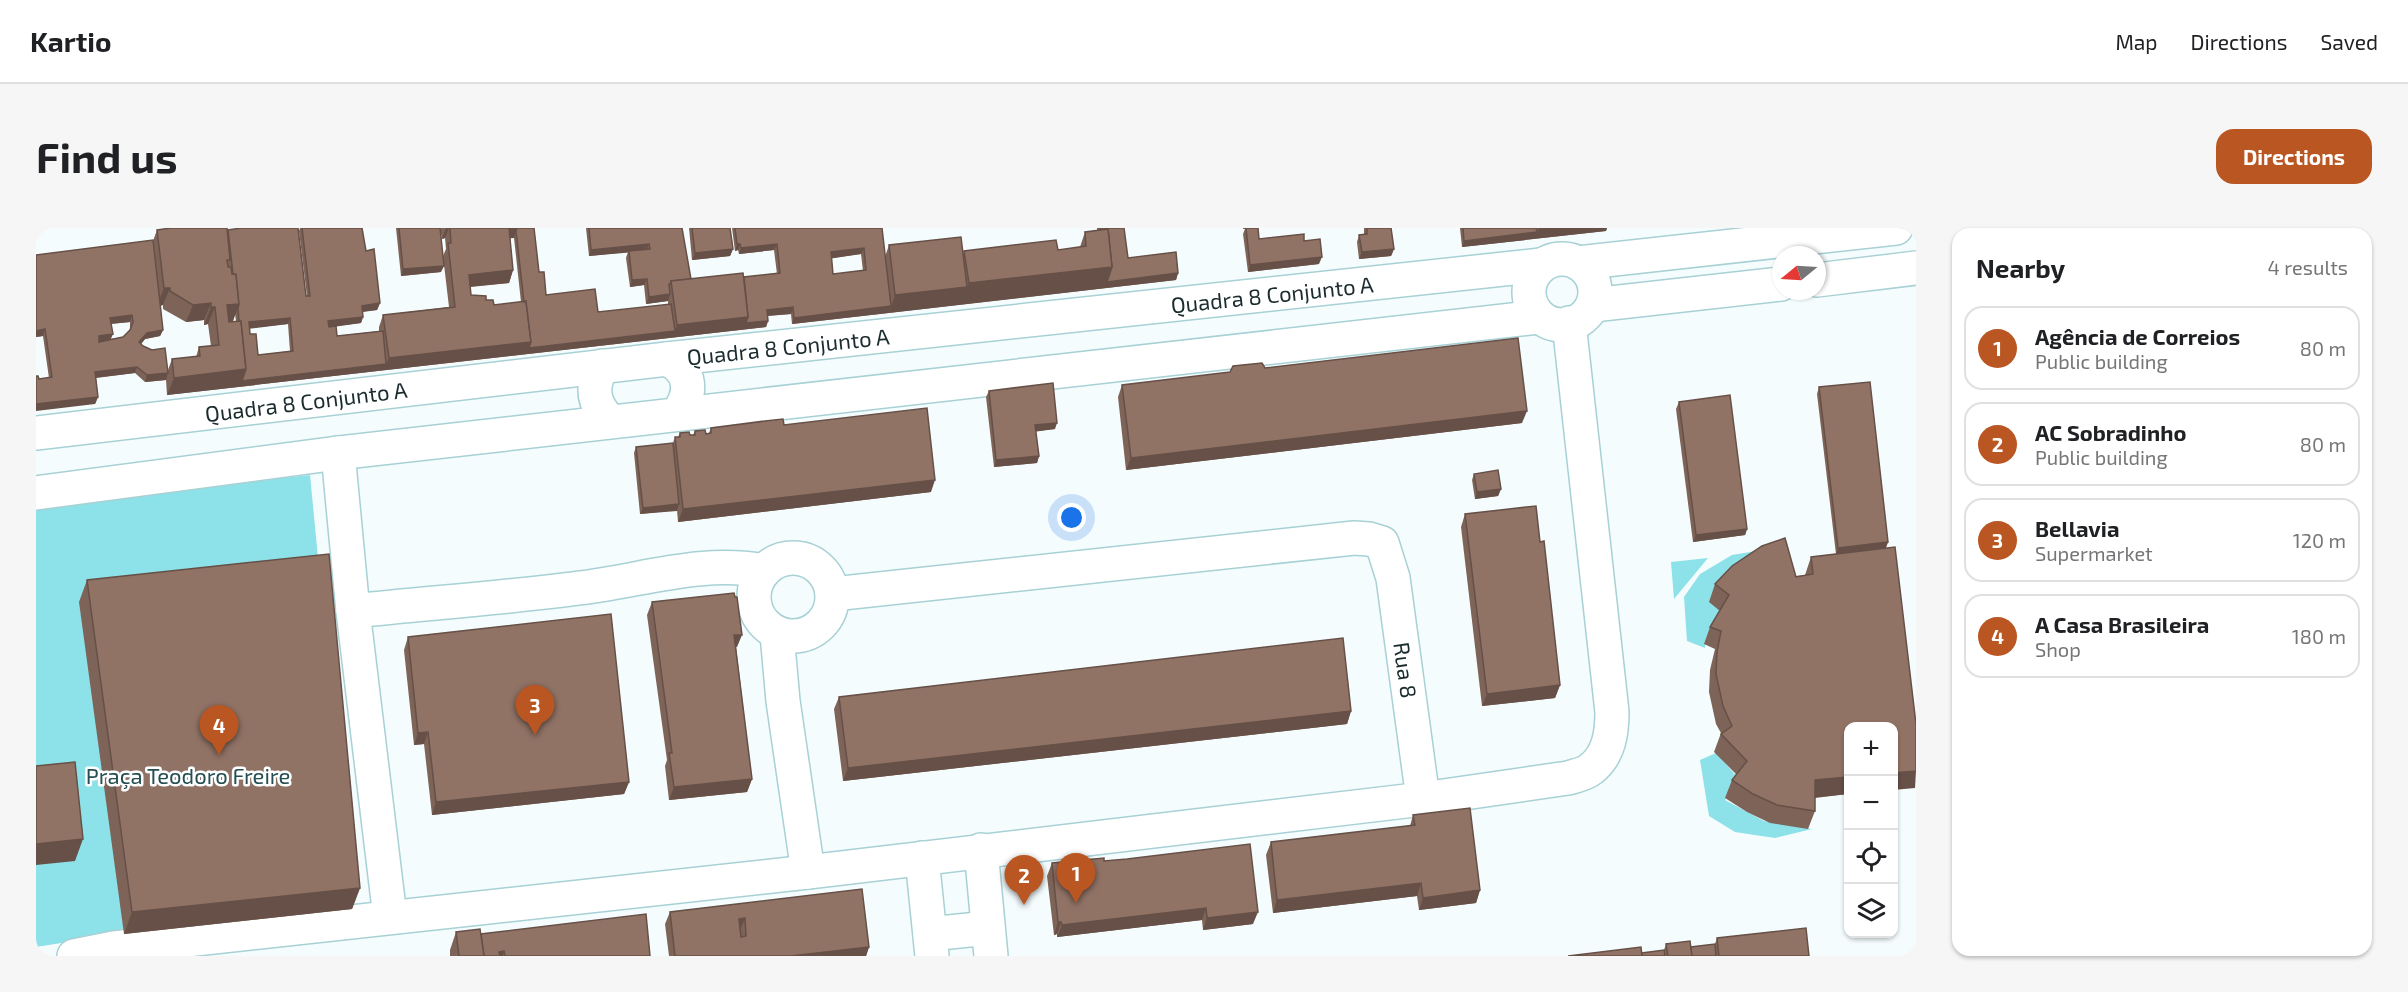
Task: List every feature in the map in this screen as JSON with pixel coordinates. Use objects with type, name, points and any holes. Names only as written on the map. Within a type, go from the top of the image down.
[{"type":"street","points":[[1567,315],[1533,309],[1529,294],[1532,278],[1541,265],[1560,259],[1578,263],[1810,233],[1896,228]]},
{"type":"street","points":[[1567,315],[1595,290],[1590,274],[1578,263]]},
{"type":"street","name":"Quadra 8 Conjunto A","points":[[36,433],[602,366],[1541,265]]},
{"type":"street","points":[[1826,279],[1916,268]]},
{"type":"street","points":[[36,493],[338,453],[610,421],[1567,315],[1772,285]]},
{"type":"street","points":[[74,956],[114,948],[808,872],[1423,799],[1568,778],[1590,770],[1603,755],[1612,734],[1612,712],[1567,315]]},
{"type":"street","points":[[667,359],[675,363],[686,379],[687,398],[676,414]]},
{"type":"street","points":[[602,366],[593,389],[595,402],[610,421]]},
{"type":"street","points":[[338,453],[352,611],[390,917]]},
{"type":"street","name":"Rua 8","points":[[833,594],[1354,538],[1382,543],[1393,578],[1423,799]]},
{"type":"street","points":[[795,557],[813,562],[827,575],[833,594],[831,610],[823,624],[809,634],[793,638],[777,634],[765,625],[757,613],[754,598],[756,583],[764,571],[776,561],[795,557]]},
{"type":"street","points":[[352,611],[580,588],[693,570],[740,566],[764,571]]},
{"type":"street","points":[[777,634],[783,701],[808,872]]},
{"type":"street","points":[[922,858],[931,945],[989,942],[981,850]]},
{"type":"green space","name":"Praça Teodoro Freire","points":[[310,475],[352,909],[99,937],[36,947],[36,505]]},
{"type":"green space","points":[[1780,547],[1724,612],[1705,643],[1705,648],[1687,641],[1684,597],[1700,574],[1732,555]]},
{"type":"green space","points":[[1708,558],[1674,599],[1671,562]]},
{"type":"green space","points":[[1716,753],[1740,780],[1725,800],[1764,821],[1812,829],[1775,838],[1735,832],[1709,816],[1700,760]]},
{"type":"building","points":[[227,228],[230,260],[227,260],[228,267],[231,267],[232,274],[236,274],[239,304],[227,305],[229,322],[241,321],[246,369],[174,378],[172,359],[200,356],[199,347],[219,345],[215,307],[211,307],[211,303],[193,305],[170,291],[170,288],[164,288],[157,230]]},
{"type":"building","points":[[298,228],[306,296],[310,296],[302,228],[362,228],[366,251],[374,249],[380,303],[362,306],[363,317],[328,321],[329,327],[336,326],[337,336],[383,331],[386,364],[242,381],[246,369],[241,321],[239,321],[236,274],[233,274],[228,230]],"holes":[[[290,318],[293,351],[258,355],[256,334],[250,334],[249,322]]]},
{"type":"building","points":[[399,228],[440,228],[444,266],[403,269]]},
{"type":"building","points":[[450,228],[509,228],[513,270],[469,275],[471,295],[486,296],[486,300],[493,300],[494,305],[526,301],[531,342],[389,358],[383,315],[455,307],[448,243],[451,243]]},
{"type":"building","points":[[517,228],[534,228],[539,272],[544,272],[546,295],[595,289],[598,312],[671,304],[675,331],[529,348],[531,342],[526,301],[524,302]]},
{"type":"building","points":[[589,228],[682,228],[691,279],[671,281],[670,294],[649,297],[647,279],[632,280],[629,251],[650,249],[649,244],[591,250]]},
{"type":"building","points":[[692,228],[730,228],[733,249],[695,253]]},
{"type":"building","points":[[735,228],[882,228],[891,306],[794,318],[793,307],[767,310],[768,321],[746,323],[748,317],[744,277],[780,273],[777,244],[741,248],[740,244],[737,244]],"holes":[[[864,248],[866,270],[833,274],[831,252]]]},
{"type":"building","points":[[1100,228],[1124,228],[1128,258],[1176,252],[1178,273],[1107,282],[1112,267],[1108,229],[1100,230]]},
{"type":"building","points":[[1246,228],[1258,228],[1259,239],[1304,234],[1304,241],[1320,239],[1322,257],[1250,265]]},
{"type":"building","points":[[1367,228],[1391,228],[1394,249],[1362,252],[1359,235],[1367,234]]},
{"type":"building","points":[[1463,228],[1536,228],[1537,232],[1464,241]]},
{"type":"building","points":[[1108,229],[1112,267],[969,283],[964,251],[1056,240],[1058,250],[1086,246],[1085,232]]},
{"type":"building","points":[[961,237],[967,287],[895,295],[889,245]]},
{"type":"building","points":[[153,240],[163,330],[147,333],[139,342],[152,350],[165,348],[168,373],[147,375],[137,367],[95,372],[98,397],[36,404],[36,376],[39,379],[52,377],[45,329],[36,331],[36,255]],"holes":[[[132,315],[133,322],[130,330],[123,337],[99,342],[99,336],[113,334],[110,318]]]},
{"type":"building","points":[[743,273],[748,317],[677,325],[671,281]]},
{"type":"building","points":[[1518,338],[1527,411],[1131,458],[1122,385],[1230,372],[1233,366],[1262,363],[1265,368]]},
{"type":"building","points":[[1870,382],[1888,542],[1838,548],[1819,387]]},
{"type":"building","points":[[1053,383],[1057,423],[1035,425],[1039,456],[996,460],[989,391]]},
{"type":"building","points":[[1730,395],[1747,529],[1696,535],[1679,402]]},
{"type":"building","points":[[927,408],[935,480],[683,509],[675,437],[680,437],[680,433],[689,432],[690,435],[695,435],[695,431],[705,430],[706,434],[711,433],[711,428],[765,421],[783,419],[784,425]]},
{"type":"building","points":[[673,443],[679,504],[643,508],[636,447]]},
{"type":"building","points":[[1498,470],[1501,489],[1477,492],[1474,474]]},
{"type":"building","points":[[1536,506],[1540,542],[1544,541],[1560,685],[1487,694],[1465,514]]},
{"type":"building","points":[[1785,538],[1796,577],[1813,574],[1811,557],[1895,547],[1916,724],[1916,771],[1898,773],[1898,722],[1844,722],[1844,777],[1815,780],[1815,811],[1777,805],[1753,794],[1732,780],[1747,761],[1721,734],[1732,726],[1723,706],[1716,674],[1721,631],[1710,627],[1729,595],[1715,584],[1732,566],[1762,546]]},
{"type":"building","points":[[329,554],[360,888],[132,912],[87,580]]},
{"type":"building","points":[[734,593],[737,597],[742,635],[734,635],[752,779],[674,787],[669,753],[672,753],[652,602]]},
{"type":"building","points":[[611,614],[629,782],[436,802],[428,732],[418,733],[408,637]]},
{"type":"building","points":[[1343,638],[1351,711],[848,768],[839,697]]},
{"type":"building","points":[[75,762],[83,839],[36,844],[36,766]]},
{"type":"building","points":[[1470,808],[1480,890],[1423,898],[1421,883],[1277,900],[1271,842],[1415,825],[1413,815]]},
{"type":"building","points":[[1250,844],[1258,912],[1207,918],[1206,908],[1062,925],[1058,922],[1052,863],[1104,858],[1104,861],[1127,859]]},
{"type":"building","points":[[862,889],[869,947],[791,956],[675,956],[670,912]],"holes":[[[745,918],[746,936],[741,937],[739,919]]]},
{"type":"building","points":[[646,914],[650,956],[505,956],[504,951],[499,952],[500,956],[484,956],[481,934]]},
{"type":"building","points":[[1806,928],[1809,956],[1719,956],[1717,938]]},
{"type":"building","points":[[480,929],[484,956],[459,956],[456,932]]},
{"type":"building","points":[[1690,941],[1692,956],[1668,956],[1666,944]]},
{"type":"building","points":[[1715,944],[1716,956],[1692,956],[1691,947]]},
{"type":"building","points":[[1641,947],[1642,956],[1568,956]]},
{"type":"building","points":[[1664,950],[1665,956],[1642,956],[1642,953]]},
{"type":"place","name":"Bellavia","points":[[535,735]]},
{"type":"place","name":"A Casa Brasileira","points":[[219,755]]},
{"type":"place","name":"Agência de Correios","points":[[1076,903]]},
{"type":"place","name":"AC Sobradinho","points":[[1024,905]]}]
